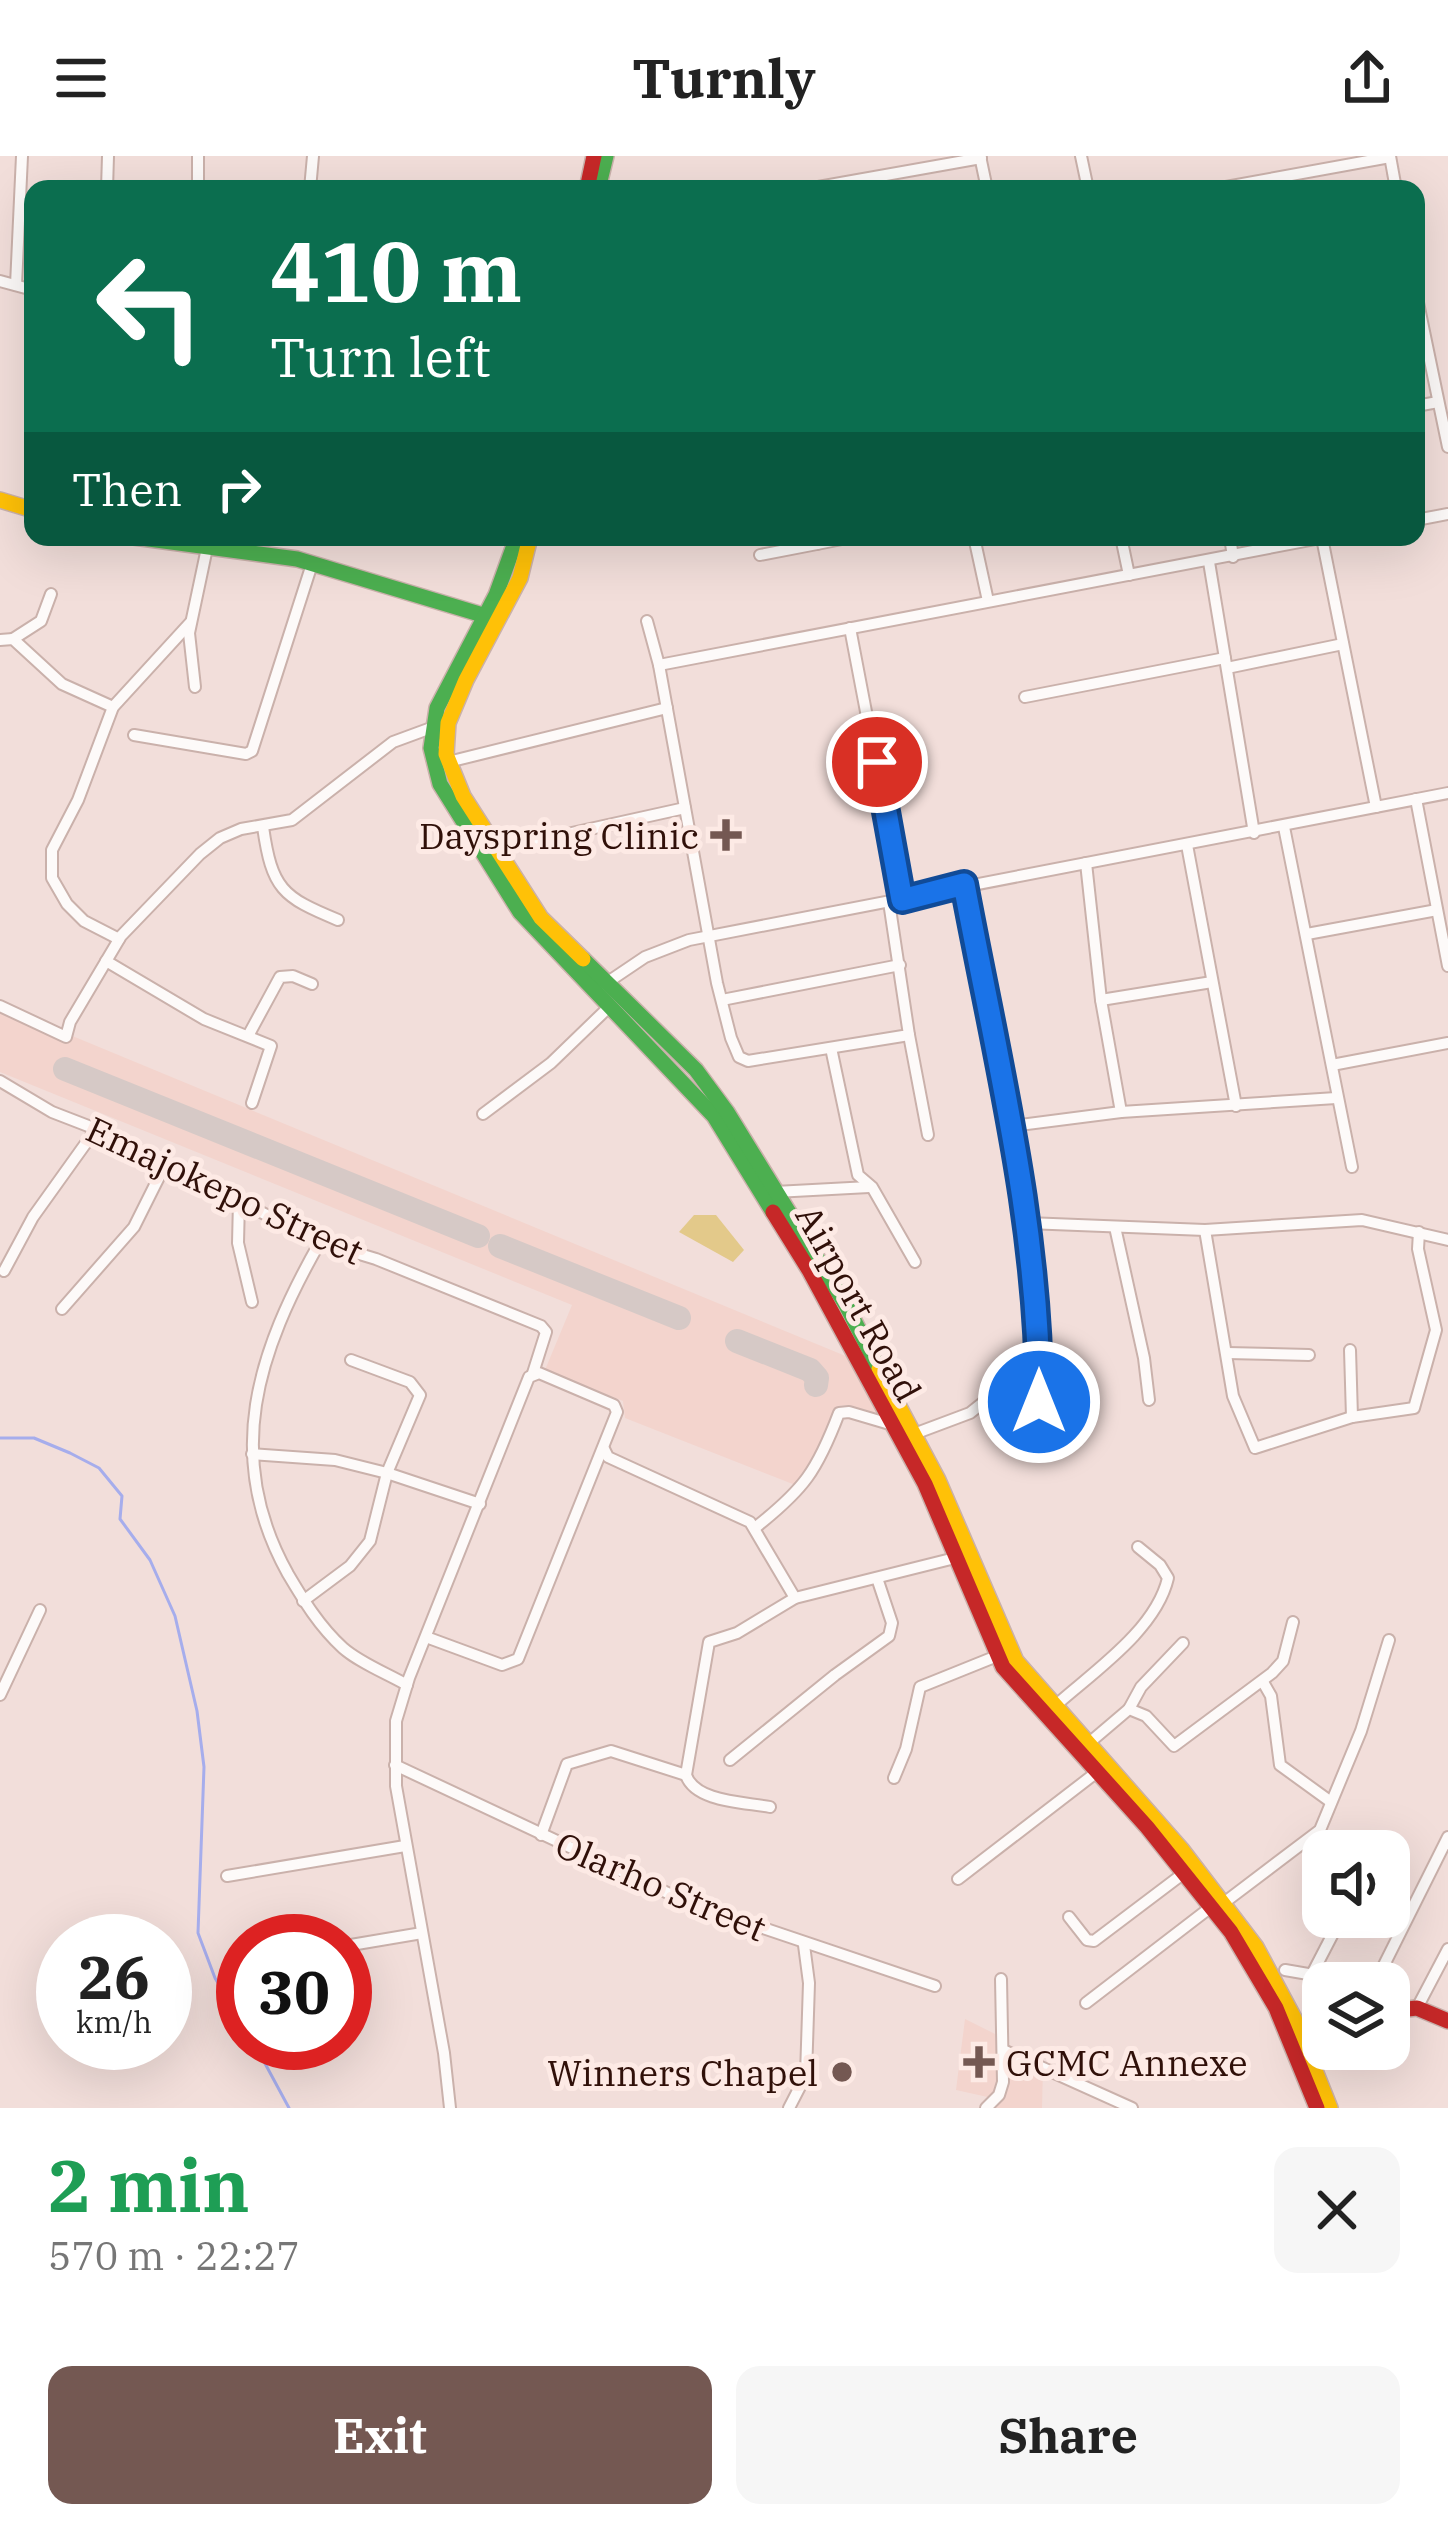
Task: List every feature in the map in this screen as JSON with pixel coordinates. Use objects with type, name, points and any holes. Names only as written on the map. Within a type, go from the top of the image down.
[{"type":"main road","points":[[200,546],[312,564],[486,616]]},
{"type":"main road","points":[[431,728],[514,546]]},
{"type":"main road","points":[[448,763],[446,740],[455,704],[520,578],[528,546]]},
{"type":"main road","name":"Airport Road","points":[[431,728],[434,773],[443,795],[504,893],[696,1070],[728,1112],[775,1192],[925,1484],[997,1656],[1012,1679],[1177,1854],[1184,1873],[1218,1905],[1258,1973],[1317,2108]]},
{"type":"main road","name":"Airport Road","points":[[448,763],[495,850],[541,918],[601,986],[610,1006],[714,1116],[814,1267],[914,1434],[1009,1648],[1032,1683],[1089,1743],[1276,1980],[1302,2040]]},
{"type":"main road","points":[[1410,2009],[1448,2021]]},
{"type":"main road","name":"Airport Road","points":[[1314,2070],[1330,2108]]},
{"type":"street","points":[[16,285],[22,156]]},
{"type":"street","points":[[1263,180],[1390,156]]},
{"type":"street","points":[[856,180],[981,157]]},
{"type":"street","points":[[1289,175],[1290,180]]},
{"type":"street","points":[[0,281],[24,287]]},
{"type":"street","points":[[1425,339],[1448,447]]},
{"type":"street","points":[[1425,404],[1438,402]]},
{"type":"street","points":[[760,555],[794,546]]},
{"type":"street","points":[[976,546],[988,602]]},
{"type":"street","points":[[1123,546],[1129,575]]},
{"type":"street","points":[[1231,546],[1233,557]]},
{"type":"street","points":[[659,665],[1283,546]]},
{"type":"street","points":[[1326,546],[1376,807]]},
{"type":"street","points":[[195,687],[190,622],[207,548]]},
{"type":"street","points":[[1209,562],[1254,832]]},
{"type":"street","points":[[134,735],[246,754],[252,751],[312,564]]},
{"type":"street","points":[[51,594],[41,621],[3,637],[62,684],[113,707]]},
{"type":"street","points":[[647,621],[722,1000],[739,1057],[748,1061],[908,1035]]},
{"type":"street","points":[[119,939],[84,921],[67,904],[52,878],[50,860],[113,707],[190,622]]},
{"type":"street","points":[[850,628],[895,901],[908,1035],[928,1135]]},
{"type":"street","points":[[1025,698],[1343,644]]},
{"type":"street","points":[[448,763],[667,708]]},
{"type":"street","points":[[0,1006],[66,1037],[70,1022],[119,939],[220,838],[241,829],[292,820],[393,742],[431,728]]},
{"type":"street","points":[[601,986],[645,957],[709,936],[1448,793]]},
{"type":"street","points":[[1416,799],[1448,966]]},
{"type":"street","points":[[495,850],[685,808]]},
{"type":"street","points":[[263,827],[269,860],[286,894],[338,920]]},
{"type":"street","points":[[1284,827],[1352,1167]]},
{"type":"street","points":[[1187,845],[1236,1106]]},
{"type":"street","points":[[1086,862],[1101,1000],[1121,1112]]},
{"type":"street","points":[[964,884],[1027,1223],[1039,1358],[1033,1442]]},
{"type":"street","points":[[1307,934],[1437,910]]},
{"type":"street","points":[[106,961],[204,1019],[272,1050],[252,1103]]},
{"type":"street","points":[[722,1000],[900,965]]},
{"type":"street","points":[[248,1036],[280,977],[293,976],[311,984]]},
{"type":"street","points":[[1101,1000],[1212,982]]},
{"type":"street","points":[[483,1114],[551,1063],[610,1006]]},
{"type":"street","points":[[1332,1064],[1448,1043]]},
{"type":"street","points":[[831,1048],[858,1175],[872,1187],[915,1262]]},
{"type":"street","points":[[0,1103],[5,1085]]},
{"type":"street","name":"Emajokepo Street","points":[[5,1085],[320,1242],[376,1259],[541,1326],[545,1340],[533,1373]]},
{"type":"street","points":[[1012,1126],[1121,1112],[1336,1098]]},
{"type":"street","points":[[4,1271],[34,1217],[96,1129]]},
{"type":"street","points":[[62,1309],[134,1227],[165,1165]]},
{"type":"street","points":[[775,1192],[872,1187]]},
{"type":"street","points":[[239,1201],[238,1244],[252,1301]]},
{"type":"street","points":[[1027,1223],[1205,1230],[1362,1220],[1448,1240]]},
{"type":"street","points":[[1115,1227],[1149,1400]]},
{"type":"street","points":[[1205,1230],[1233,1396],[1255,1448],[1352,1417],[1414,1408],[1436,1330],[1418,1249],[1419,1232]]},
{"type":"street","points":[[320,1242],[286,1302],[253,1412],[255,1485],[270,1541],[303,1601],[346,1651],[407,1685]]},
{"type":"street","points":[[1350,1350],[1352,1417]]},
{"type":"street","points":[[1227,1353],[1309,1355]]},
{"type":"street","points":[[914,1434],[970,1413],[1039,1358]]},
{"type":"street","points":[[303,1601],[350,1566],[370,1541],[387,1473],[420,1396],[410,1382],[351,1360]]},
{"type":"street","points":[[426,1637],[502,1665],[518,1659],[604,1449],[614,1405],[533,1373],[426,1637],[407,1685],[396,1721],[395,1766],[405,1846],[450,2108]]},
{"type":"street","points":[[757,1527],[800,1492],[838,1413],[893,1425]]},
{"type":"street","points":[[604,1449],[608,1457],[757,1527],[795,1598]]},
{"type":"street","points":[[252,1454],[335,1460],[480,1504]]},
{"type":"street","points":[[1055,1706],[1140,1630],[1163,1598],[1168,1578],[1138,1547]]},
{"type":"street","points":[[770,1808],[690,1786],[686,1774],[709,1642],[737,1633],[795,1598],[955,1558]]},
{"type":"street","points":[[730,1760],[889,1636],[892,1623],[877,1579]]},
{"type":"street","points":[[0,1695],[40,1610]]},
{"type":"street","points":[[1129,1709],[1146,1716],[1174,1746],[1263,1682],[1283,1661],[1293,1622]]},
{"type":"street","points":[[1086,2003],[1320,1830],[1361,1730],[1389,1640]]},
{"type":"street","points":[[1089,1743],[1129,1709],[1141,1687],[1184,1643]]},
{"type":"street","points":[[894,1778],[920,1687],[997,1656]]},
{"type":"street","points":[[1263,1682],[1271,1696],[1280,1766],[1330,1802]]},
{"type":"street","points":[[541,1835],[568,1764],[611,1751],[686,1774]]},
{"type":"street","name":"Olarho Street","points":[[395,1766],[689,1903],[935,1986]]},
{"type":"street","points":[[958,1879],[1097,1772]]},
{"type":"street","points":[[1386,1962],[1448,1838]]},
{"type":"street","points":[[226,1876],[405,1846]]},
{"type":"street","points":[[1069,1917],[1087,1940],[1094,1941],[1184,1873]]},
{"type":"street","points":[[372,1941],[422,1933]]},
{"type":"street","points":[[789,2108],[806,2075],[804,1945]]},
{"type":"street","points":[[1418,2008],[1448,1949]]},
{"type":"street","points":[[1285,1970],[1302,1974]]},
{"type":"street","points":[[986,2108],[1000,2095],[1001,1979]]},
{"type":"street","points":[[1003,2050],[1132,2108]]},
{"type":"shaded area","points":[[0,1006],[848,1357],[880,1417],[849,1405],[838,1406],[803,1488],[625,1418],[623,1401],[545,1370],[572,1305],[0,1072]]},
{"type":"shaded area","points":[[694,1215],[716,1215],[744,1250],[733,1262],[679,1232]]},
{"type":"shaded area","name":"GCMC Annexe","points":[[965,2019],[997,2035],[998,2090],[992,2098],[956,2090]]},
{"type":"shaded area","points":[[1008,2056],[1043,2067],[1042,2108],[994,2108],[1003,2100]]},
{"type":"waterway","points":[[0,1438],[34,1438],[99,1468],[122,1496],[120,1519],[150,1560],[175,1616],[197,1711],[204,1767],[198,1933],[216,1980]]},
{"type":"waterway","points":[[269,2070],[289,2108]]},
{"type":"taxiway","points":[[65,1069],[478,1236]]},
{"type":"taxiway","points":[[500,1246],[679,1318]]},
{"type":"taxiway","points":[[737,1341],[810,1370],[816,1385]]},
{"type":"traffic: fast","points":[[600,180],[606,156]]},
{"type":"traffic: fast","points":[[201,546],[297,559],[486,616]]},
{"type":"traffic: fast","points":[[514,546],[496,595],[437,708],[431,748],[440,784],[520,912],[714,1116],[773,1212]]},
{"type":"traffic: fast","points":[[583,959],[696,1070],[727,1112],[846,1305],[879,1369]]},
{"type":"traffic: slow","points":[[0,500],[24,507]]},
{"type":"traffic: slow","points":[[528,546],[520,578],[448,723],[446,754],[463,796],[541,918],[583,959]]},
{"type":"traffic: slow","points":[[879,1369],[938,1480],[1016,1661],[1182,1850],[1256,1947],[1294,2018],[1330,2108]]},
{"type":"traffic: jam","points":[[589,180],[594,156]]},
{"type":"traffic: jam","points":[[773,1212],[925,1484],[1003,1667],[1147,1827],[1231,1932],[1276,2008],[1317,2108]]},
{"type":"traffic: jam","points":[[1410,2009],[1448,2021]]},
{"type":"place","name":"Dayspring Clinic","points":[[726,835]]},
{"type":"place","name":"GCMC Annexe","points":[[979,2062]]},
{"type":"place","name":"Winners Chapel","points":[[842,2072]]},
{"type":"route","points":[[877,762],[902,900],[964,884],[1027,1223],[1039,1341],[1039,1402]]}]
